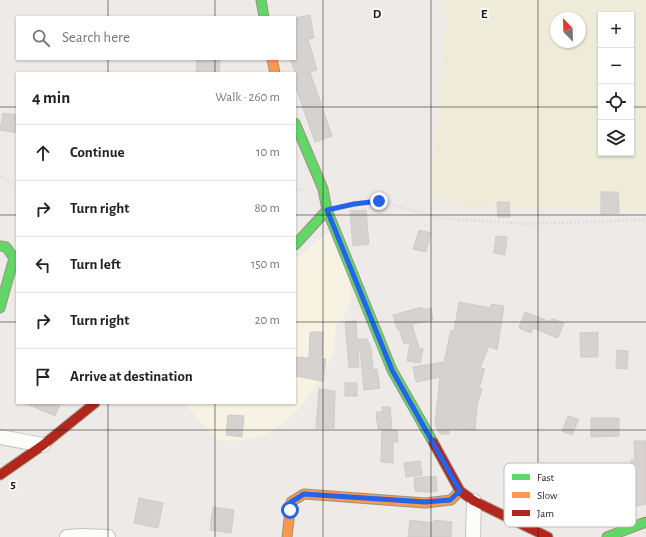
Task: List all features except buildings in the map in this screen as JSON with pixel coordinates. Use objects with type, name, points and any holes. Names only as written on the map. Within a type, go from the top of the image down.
[{"type":"street","points":[[261,0],[264,16]]},
{"type":"street","points":[[272,60],[275,72]]},
{"type":"street","points":[[296,125],[323,189],[327,210],[392,370],[460,491],[474,501],[504,516]]},
{"type":"street","points":[[296,244],[327,210]]},
{"type":"street","points":[[0,246],[6,247],[14,258],[0,308]]},
{"type":"street","points":[[0,475],[43,445],[94,404]]},
{"type":"street","points":[[0,437],[43,445]]},
{"type":"street","points":[[287,537],[291,502],[304,494],[425,502],[450,500],[460,491]]},
{"type":"street","points":[[473,537],[474,501]]},
{"type":"street","points":[[636,526],[646,522]]},
{"type":"street","points":[[527,527],[548,537]]},
{"type":"street","points":[[607,537],[633,527]]},
{"type":"street","points":[[67,537],[108,537]]},
{"type":"path","points":[[0,177],[16,185]]},
{"type":"path","points":[[327,210],[354,204],[379,201],[440,218],[526,224],[646,220]]},
{"type":"shaded area","points":[[444,0],[646,0],[646,211],[451,205],[430,195],[446,21]]},
{"type":"shaded area","points":[[331,232],[350,283],[351,298],[347,312],[336,327],[334,354],[313,391],[299,409],[281,425],[259,438],[232,441],[217,440],[185,404],[296,404],[296,259],[323,236]]},
{"type":"traffic: fast","points":[[261,0],[264,16]]},
{"type":"traffic: fast","points":[[296,125],[323,189],[327,210],[392,370],[433,442]]},
{"type":"traffic: fast","points":[[296,244],[327,210]]},
{"type":"traffic: fast","points":[[0,246],[6,247],[14,258],[0,308]]},
{"type":"traffic: fast","points":[[636,526],[646,522]]},
{"type":"traffic: fast","points":[[607,537],[633,527]]},
{"type":"traffic: slow","points":[[272,60],[275,72]]},
{"type":"traffic: slow","points":[[287,537],[291,502],[304,494],[425,503],[451,500],[460,491]]},
{"type":"traffic: jam","points":[[0,475],[43,445],[94,404]]},
{"type":"traffic: jam","points":[[433,442],[460,491],[474,501],[504,516]]},
{"type":"traffic: jam","points":[[527,527],[548,537]]},
{"type":"route","points":[[290,510],[291,502],[304,494],[425,502],[450,500],[460,491],[392,370],[327,210],[354,204],[379,201]]}]
